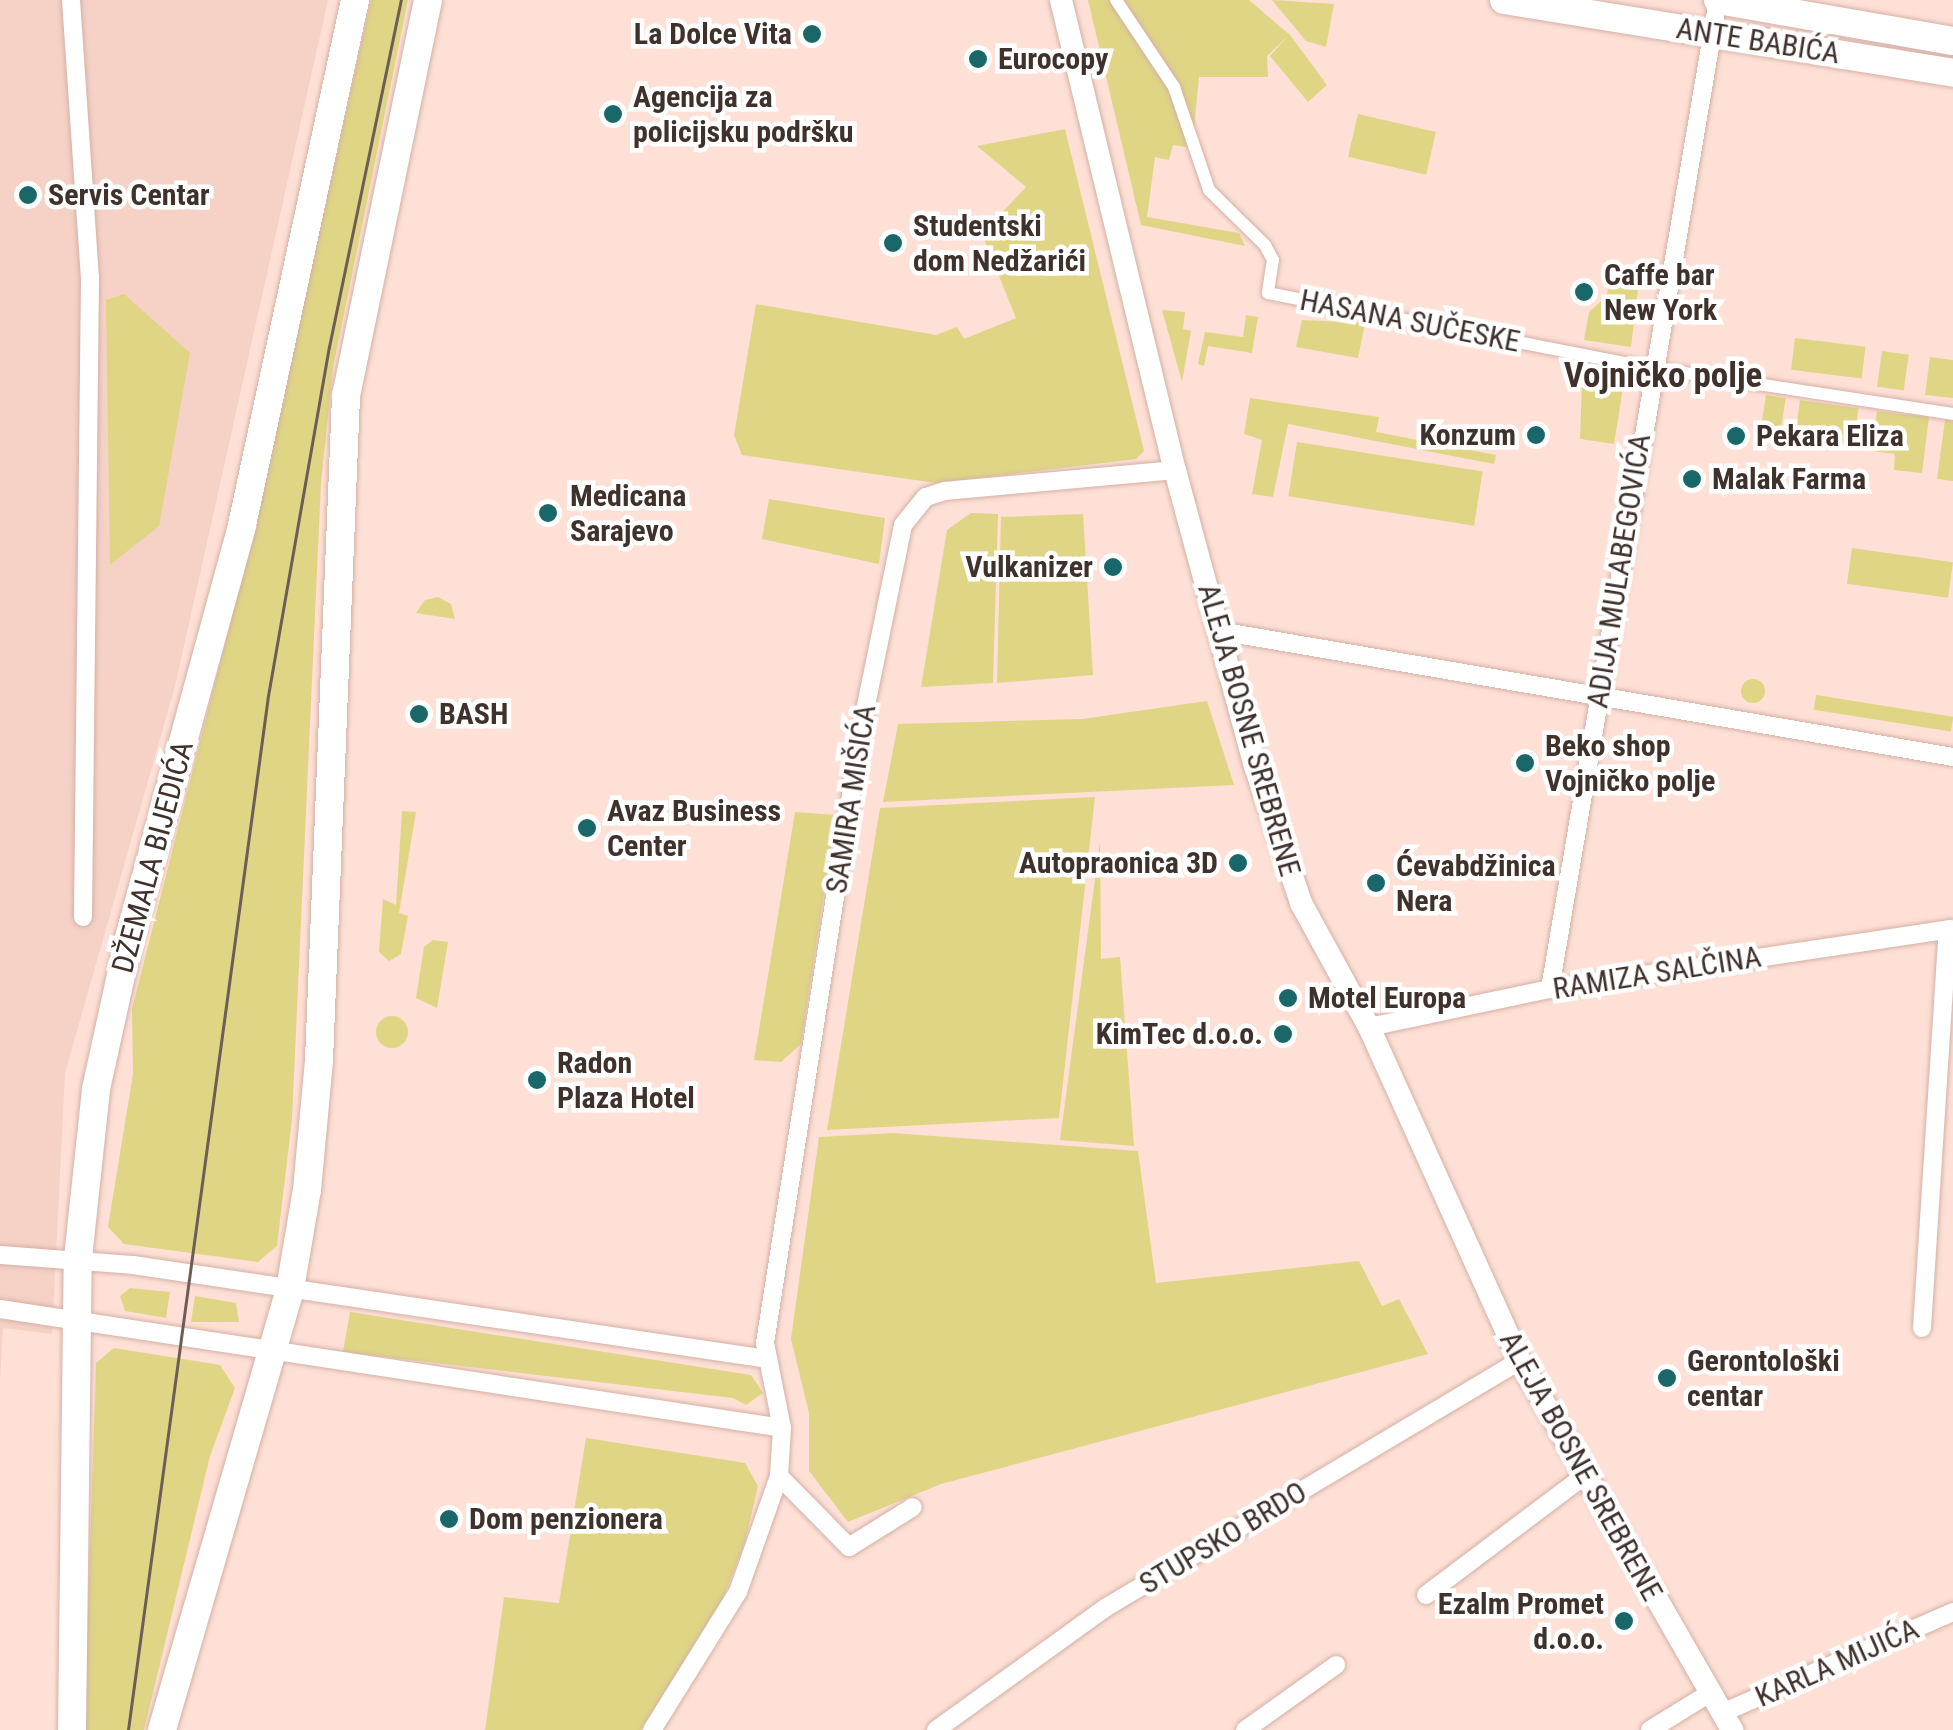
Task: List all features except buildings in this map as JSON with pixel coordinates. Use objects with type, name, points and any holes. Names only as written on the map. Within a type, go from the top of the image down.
[{"type":"main road","name":"DŽEMALA BIJEDIĆA","points":[[72,1730],[78,1258],[96,1089],[114,1000],[242,525],[355,0]]},
{"type":"main road","points":[[162,1730],[290,1289],[319,1060],[346,396],[428,0]]},
{"type":"main road","name":"ANTE BABIĆA","points":[[1504,0],[1953,73]]},
{"type":"main road","name":"ANTE BABIĆA","points":[[1718,0],[1953,41]]},
{"type":"street","name":"DŽEMALA BIJEDIĆA","points":[[71,0],[90,278],[83,917]]},
{"type":"street","name":"ALEJA BOSNE SREBRENE","points":[[1061,0],[1175,470],[1301,902],[1368,1028],[1520,1361],[1721,1712]]},
{"type":"street","name":"HASANA SUČESKE","points":[[1116,0],[1174,87],[1210,190],[1265,245],[1273,260],[1268,293],[1652,368]]},
{"type":"street","name":"ADIJA MULABEGOVIĆA","points":[[1550,989],[1652,368],[1718,0]]},
{"type":"street","points":[[1652,368],[1953,414]]},
{"type":"street","name":"SAMIRA MIŠIĆA","points":[[767,1359],[862,725],[889,569],[904,525],[926,497],[946,491],[1175,470]]},
{"type":"street","points":[[1219,631],[1953,757]]},
{"type":"street","name":"RAMIZA SALČINA","points":[[1368,1028],[1550,989],[1951,929],[1922,1328]]},
{"type":"street","points":[[0,1255],[78,1258],[767,1359],[782,1428],[779,1476],[738,1592],[652,1730]]},
{"type":"street","points":[[0,1309],[782,1428]]},
{"type":"street","name":"STUPSKO BRDO","points":[[936,1730],[1105,1608],[1520,1361]]},
{"type":"street","points":[[1426,1595],[1580,1479],[1579,1470]]},
{"type":"street","points":[[779,1476],[848,1547],[914,1507]]},
{"type":"street","name":"KARLA MIJIĆA","points":[[1650,1730],[1721,1712],[1953,1612]]},
{"type":"street","points":[[1245,1730],[1336,1665]]},
{"type":"shaded area","points":[[0,0],[328,0],[175,686],[65,1073],[52,1334],[3,1328],[0,1380]]},
{"type":"shaded area","points":[[371,0],[408,0],[333,368],[321,483],[292,1119],[277,1246],[258,1262],[124,1244],[108,1227],[133,1074],[132,1009],[245,565]]},
{"type":"shaded area","points":[[1088,0],[1249,0],[1290,35],[1327,85],[1308,102],[1270,56],[1287,37],[1267,56],[1268,77],[1199,77],[1192,148],[1173,145],[1169,160],[1155,157],[1147,217],[1239,233],[1245,246],[1141,225]]},
{"type":"shaded area","points":[[1272,0],[1334,4],[1326,47],[1306,41]]},
{"type":"shaded area","points":[[1358,114],[1436,132],[1426,175],[1348,157]]},
{"type":"shaded area","points":[[1065,129],[1144,451],[1136,459],[936,483],[742,455],[734,435],[756,304],[936,335],[957,327],[964,339],[1016,318],[982,234],[1026,187],[977,146]]},
{"type":"shaded area","points":[[1610,268],[1640,273],[1631,347],[1584,340],[1589,312],[1607,296]]},
{"type":"shaded area","points":[[124,294],[190,353],[159,526],[110,565],[106,300]]},
{"type":"shaded area","points":[[1162,310],[1185,312],[1183,329],[1191,331],[1182,382]]},
{"type":"shaded area","points":[[1246,315],[1258,317],[1252,353],[1208,346],[1204,366],[1198,364],[1205,332],[1243,337]]},
{"type":"shaded area","points":[[1302,320],[1365,323],[1358,358],[1296,347]]},
{"type":"shaded area","points":[[1795,338],[1865,347],[1862,378],[1791,370]]},
{"type":"shaded area","points":[[1882,351],[1909,355],[1904,390],[1877,387]]},
{"type":"shaded area","points":[[1930,357],[1953,360],[1953,398],[1925,395]]},
{"type":"shaded area","points":[[1592,364],[1626,369],[1614,444],[1580,439],[1582,383]]},
{"type":"shaded area","points":[[1766,395],[1786,398],[1780,434],[1760,431]]},
{"type":"shaded area","points":[[1250,398],[1379,417],[1376,432],[1496,455],[1494,464],[1288,424],[1273,497],[1252,494],[1262,440],[1244,434]]},
{"type":"shaded area","points":[[1800,400],[1858,408],[1853,445],[1795,437]]},
{"type":"shaded area","points":[[1877,411],[1929,417],[1922,473],[1894,470],[1895,454],[1872,451]]},
{"type":"shaded area","points":[[1945,420],[1953,421],[1953,481],[1937,479]]},
{"type":"shaded area","points":[[1297,442],[1483,471],[1474,526],[1288,496]]},
{"type":"shaded area","points":[[769,499],[885,518],[879,564],[762,539]]},
{"type":"shaded area","points":[[971,513],[998,514],[993,683],[921,687],[947,530]]},
{"type":"shaded area","points":[[1083,514],[1093,675],[997,683],[1001,517]]},
{"type":"shaded area","points":[[1852,548],[1953,562],[1948,598],[1847,584]]},
{"type":"shaded area","points":[[438,597],[451,604],[455,619],[416,613],[425,600]]},
{"type":"shaded area","points":[[1753,679],[1762,682],[1762,700],[1753,703],[1744,700],[1741,691],[1744,682]]},
{"type":"shaded area","points":[[1816,695],[1953,717],[1951,732],[1814,710]]},
{"type":"shaded area","points":[[1207,701],[1234,785],[883,802],[898,724],[1082,719]]},
{"type":"shaded area","points":[[1095,797],[1059,1118],[827,1130],[880,808]]},
{"type":"shaded area","points":[[402,811],[416,812],[399,913],[408,916],[401,954],[389,961],[379,952],[383,899],[396,905]]},
{"type":"shaded area","points":[[795,812],[836,815],[801,1044],[781,1062],[754,1060]]},
{"type":"shaded area","points":[[1100,842],[1101,959],[1120,957],[1134,1146],[1060,1140]]},
{"type":"shaded area","points":[[433,940],[448,942],[437,1008],[416,998],[424,947]]},
{"type":"shaded area","points":[[392,1016],[403,1021],[408,1032],[403,1043],[392,1048],[381,1043],[376,1032],[381,1021]]},
{"type":"shaded area","points":[[893,1133],[1138,1151],[1156,1283],[1359,1261],[1382,1306],[1399,1299],[1428,1354],[941,1484],[848,1522],[809,1471],[809,1413],[791,1339],[819,1137]]},
{"type":"shaded area","points":[[130,1288],[170,1292],[166,1318],[125,1311],[120,1296]]},
{"type":"shaded area","points":[[195,1296],[236,1303],[239,1322],[191,1322]]},
{"type":"shaded area","points":[[350,1312],[751,1375],[763,1393],[746,1405],[733,1398],[343,1352]]},
{"type":"shaded area","points":[[114,1348],[220,1365],[235,1388],[210,1456],[144,1730],[84,1730],[96,1363]]},
{"type":"shaded area","points":[[586,1438],[745,1463],[758,1486],[745,1542],[724,1596],[641,1730],[485,1730],[504,1597],[559,1603]]},
{"type":"tram line","points":[[128,1730],[268,696],[329,347],[401,0]]},
{"type":"place","name":"La Dolce Vita","points":[[812,34]]},
{"type":"place","name":"Eurocopy","points":[[978,59]]},
{"type":"place","name":"Agencija za policijsku podršku","points":[[613,114]]},
{"type":"place","name":"Servis Centar","points":[[28,195]]},
{"type":"place","name":"Studentski dom Nedžarići","points":[[893,243]]},
{"type":"place","name":"Caffe bar New York","points":[[1584,292]]},
{"type":"place","name":"Konzum","points":[[1536,435]]},
{"type":"place","name":"Pekara Eliza","points":[[1736,436]]},
{"type":"place","name":"Malak Farma","points":[[1692,479]]},
{"type":"place","name":"Medicana Sarajevo","points":[[548,513]]},
{"type":"place","name":"Vulkanizer","points":[[1113,567]]},
{"type":"place","name":"BASH","points":[[419,714]]},
{"type":"place","name":"Beko shop Vojničko polje","points":[[1525,763]]},
{"type":"place","name":"Avaz Business Center","points":[[587,828]]},
{"type":"place","name":"Autopraonica 3D","points":[[1238,863]]},
{"type":"place","name":"Ćevabdžinica Nera","points":[[1376,883]]},
{"type":"place","name":"Motel Europa","points":[[1288,998]]},
{"type":"place","name":"KimTec d.o.o.","points":[[1283,1034]]},
{"type":"place","name":"Radon Plaza Hotel","points":[[537,1080]]},
{"type":"place","name":"Gerontološki centar","points":[[1667,1378]]},
{"type":"place","name":"Dom penzionera","points":[[449,1519]]},
{"type":"place","name":"Ezalm Promet d.o.o.","points":[[1624,1621]]},
{"type":"district","name":"Vojničko polje","points":[[1663,376]]}]
